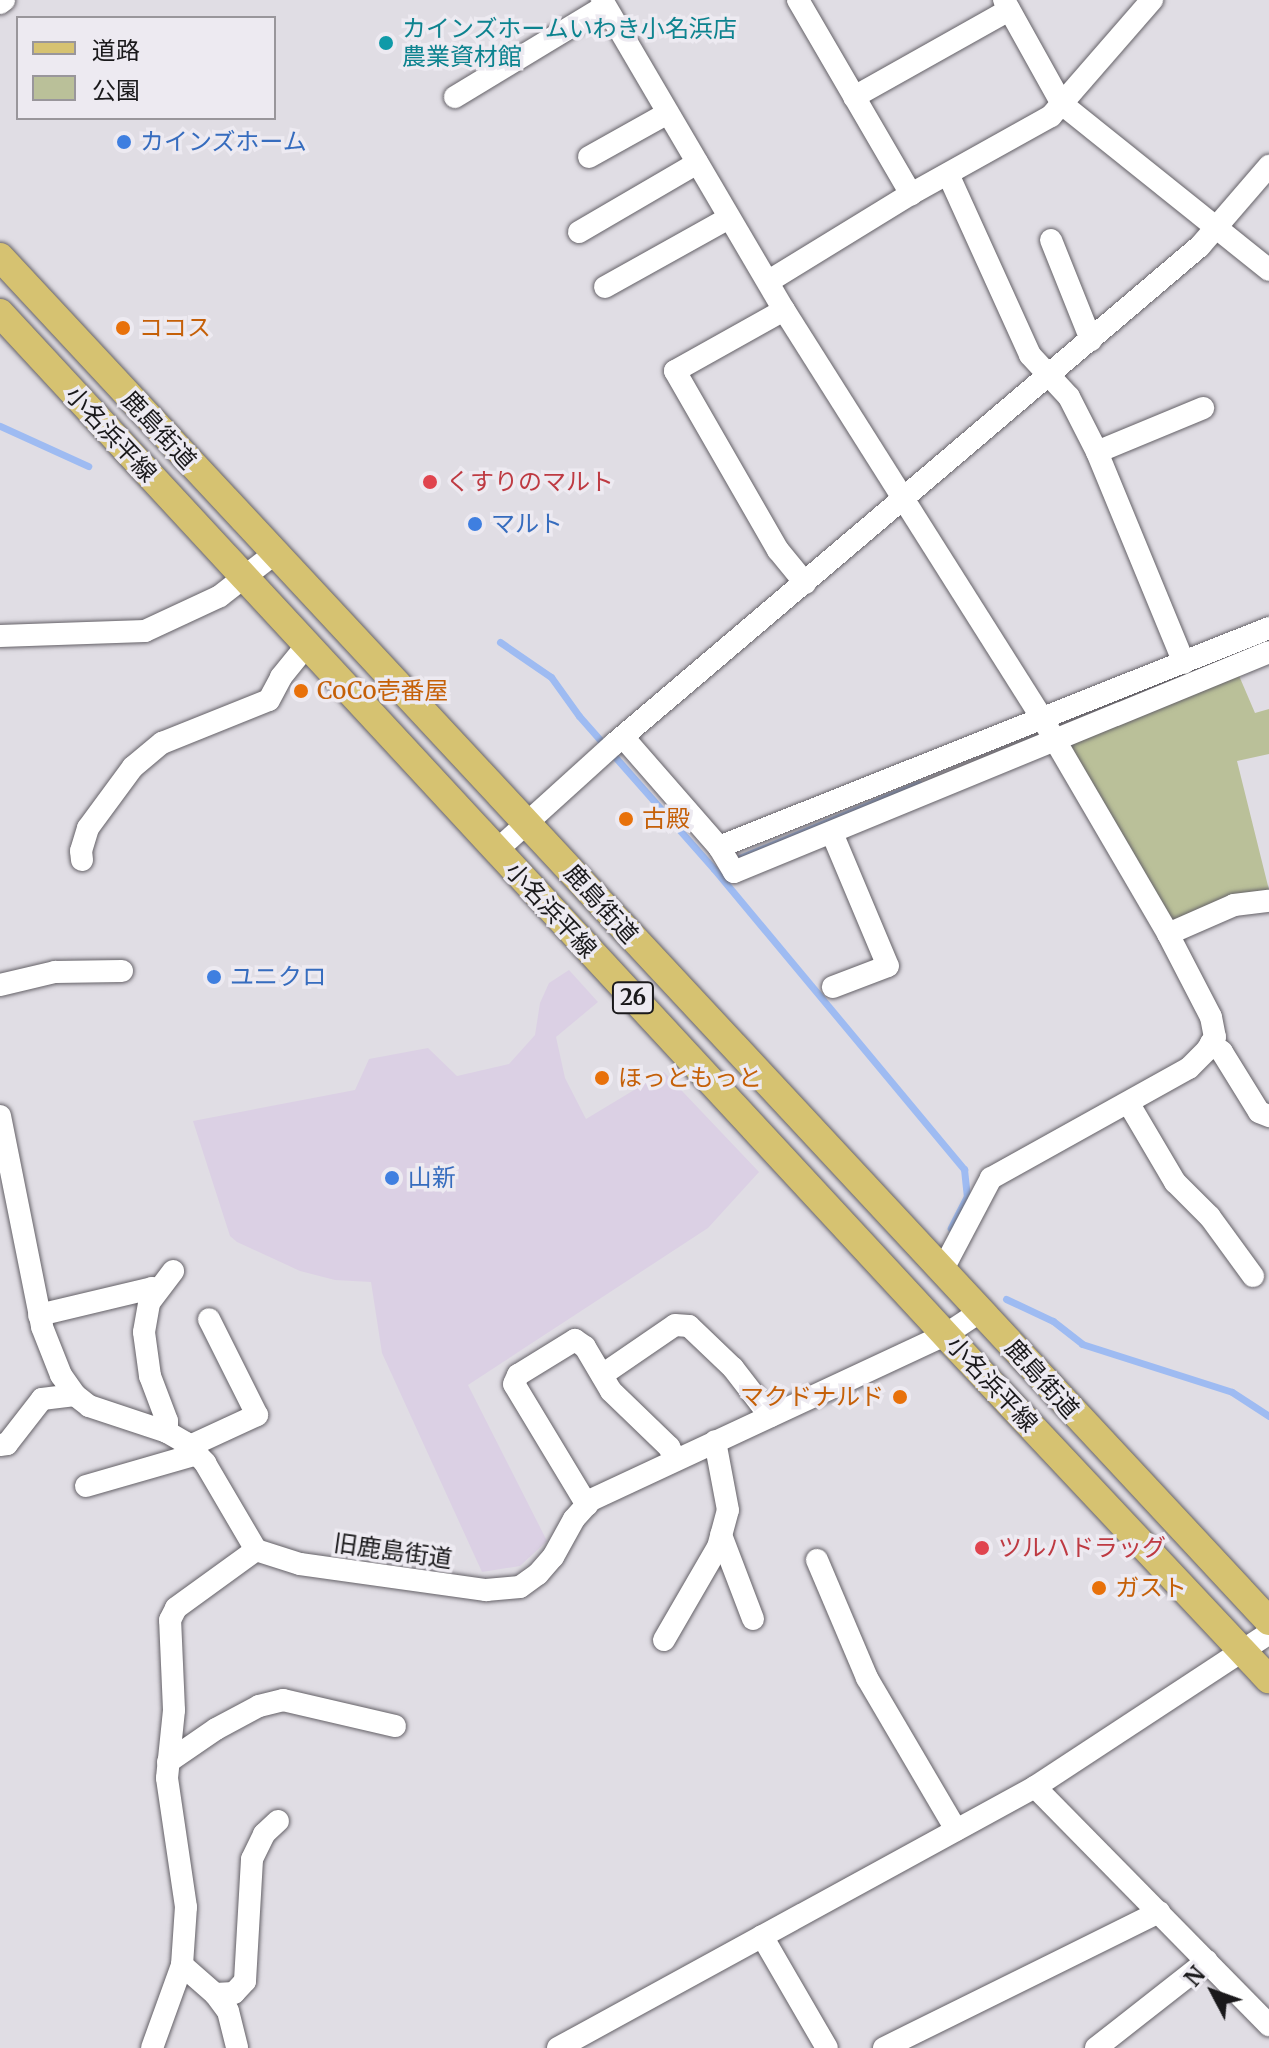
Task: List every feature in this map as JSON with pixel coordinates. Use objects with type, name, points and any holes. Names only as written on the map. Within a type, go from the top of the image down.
[{"type":"main road","name":"鹿島街道","points":[[0,257],[1269,1621]]},
{"type":"main road","name":"小名浜平線","points":[[0,313],[945,1335],[1244,1648],[1269,1679]]},
{"type":"street","points":[[798,0],[911,194]]},
{"type":"street","points":[[769,281],[911,194],[1051,116],[1152,0]]},
{"type":"street","points":[[455,97],[603,3],[784,310],[1048,729],[1168,934],[1211,1017],[1215,1037],[1189,1068],[991,1178],[942,1271]]},
{"type":"street","points":[[854,97],[1006,5],[1062,104],[1269,270]]},
{"type":"street","points":[[589,157],[668,113]]},
{"type":"street","points":[[579,232],[697,163]]},
{"type":"street","points":[[496,851],[526,820],[613,745],[1219,228],[1269,166]]},
{"type":"street","points":[[948,174],[1030,355],[1069,397],[1097,452],[1184,663]]},
{"type":"street","points":[[605,287],[729,218]]},
{"type":"street","points":[[1051,240],[1091,340]]},
{"type":"street","points":[[784,310],[675,371],[778,550],[805,583]]},
{"type":"street","points":[[1097,452],[1203,408]]},
{"type":"street","points":[[0,636],[133,634],[220,596],[274,554]]},
{"type":"street","points":[[613,745],[725,856],[734,872],[832,833],[1184,663],[1269,628]]},
{"type":"street","points":[[82,860],[81,851],[88,828],[133,767],[162,743],[269,700],[281,677],[307,645]]},
{"type":"street","points":[[725,856],[1048,729],[1269,652]]},
{"type":"street","points":[[832,833],[888,966],[833,987]]},
{"type":"street","points":[[1168,934],[1234,905],[1269,901]]},
{"type":"street","points":[[0,985],[55,972],[122,971]]},
{"type":"street","points":[[1211,1043],[1222,1052],[1259,1112],[1269,1116]]},
{"type":"street","points":[[1129,1104],[1175,1182],[1210,1217],[1253,1276]]},
{"type":"street","points":[[0,1116],[39,1315],[61,1375],[75,1395],[89,1406],[167,1432],[193,1450],[256,1550],[176,1608],[170,1620],[174,1710],[168,1762],[172,1817],[186,1907],[182,1965],[152,2048]]},
{"type":"street","points":[[167,1432],[167,1421],[150,1376],[144,1332],[145,1314],[157,1290],[173,1271]]},
{"type":"street","points":[[39,1315],[152,1288],[157,1290]]},
{"type":"street","name":"旧鹿島街道","points":[[256,1550],[316,1567],[486,1590],[520,1587],[553,1557],[574,1519],[587,1505],[612,1488],[945,1335],[981,1311]]},
{"type":"street","points":[[86,1486],[193,1450],[257,1415],[209,1319]]},
{"type":"street","points":[[602,1375],[675,1325],[689,1326],[733,1368],[770,1416]]},
{"type":"street","points":[[587,1505],[514,1384],[518,1375],[575,1340],[585,1347],[611,1391],[669,1447],[675,1459]]},
{"type":"street","points":[[0,1445],[7,1444],[42,1399],[75,1395]]},
{"type":"street","points":[[664,1640],[718,1547],[728,1510],[715,1441]]},
{"type":"street","points":[[721,1535],[753,1619]]},
{"type":"street","points":[[817,1560],[867,1678],[956,1830]]},
{"type":"street","points":[[558,2048],[1035,1787],[1269,1633]]},
{"type":"street","points":[[168,1762],[227,1723],[259,1706],[283,1700],[395,1726]]},
{"type":"street","points":[[1035,1787],[1269,2025]]},
{"type":"street","points":[[215,1994],[234,1993],[245,1981],[252,1859],[264,1834],[278,1821]]},
{"type":"street","points":[[884,2048],[1159,1912]]},
{"type":"street","points":[[762,1936],[827,2048]]},
{"type":"street","points":[[1096,2048],[1207,1961]]},
{"type":"street","points":[[182,1965],[215,1994],[228,2011],[237,2048]]},
{"type":"shaded area","points":[[569,970],[598,1002],[556,1037],[565,1078],[586,1119],[664,1072],[759,1172],[708,1228],[468,1385],[547,1541],[520,1566],[482,1572],[382,1353],[371,1282],[335,1280],[300,1271],[230,1236],[193,1121],[355,1090],[369,1059],[428,1048],[457,1076],[509,1064],[535,1035],[540,1003],[549,983]]},
{"type":"green space","points":[[1237,671],[1255,713],[1269,709],[1269,754],[1237,761],[1269,890],[1228,896],[1170,922],[1066,740]]},
{"type":"waterway","points":[[0,426],[88,466]]},
{"type":"waterway","points":[[500,642],[551,677],[579,716],[714,869],[964,1169],[967,1196],[951,1228]]},
{"type":"waterway","points":[[730,862],[918,784]]},
{"type":"waterway","points":[[1006,1299],[1053,1321],[1082,1344],[1232,1392],[1269,1416]]},
{"type":"place","name":"カインズホームいわき小名浜店 農業資材館","points":[[386,43]]},
{"type":"place","name":"カインズホーム","points":[[124,142]]},
{"type":"place","name":"ココス","points":[[123,328]]},
{"type":"place","name":"くすりのマルト","points":[[430,482]]},
{"type":"place","name":"マルト","points":[[475,524]]},
{"type":"place","name":"CoCo壱番屋","points":[[301,691]]},
{"type":"place","name":"古殿","points":[[626,819]]},
{"type":"place","name":"ユニクロ","points":[[214,977]]},
{"type":"place","name":"ほっともっと","points":[[602,1078]]},
{"type":"place","name":"山新","points":[[392,1178]]},
{"type":"place","name":"マクドナルド","points":[[900,1397]]},
{"type":"place","name":"ツルハドラッグ","points":[[982,1548]]},
{"type":"place","name":"ガスト","points":[[1099,1588]]}]
